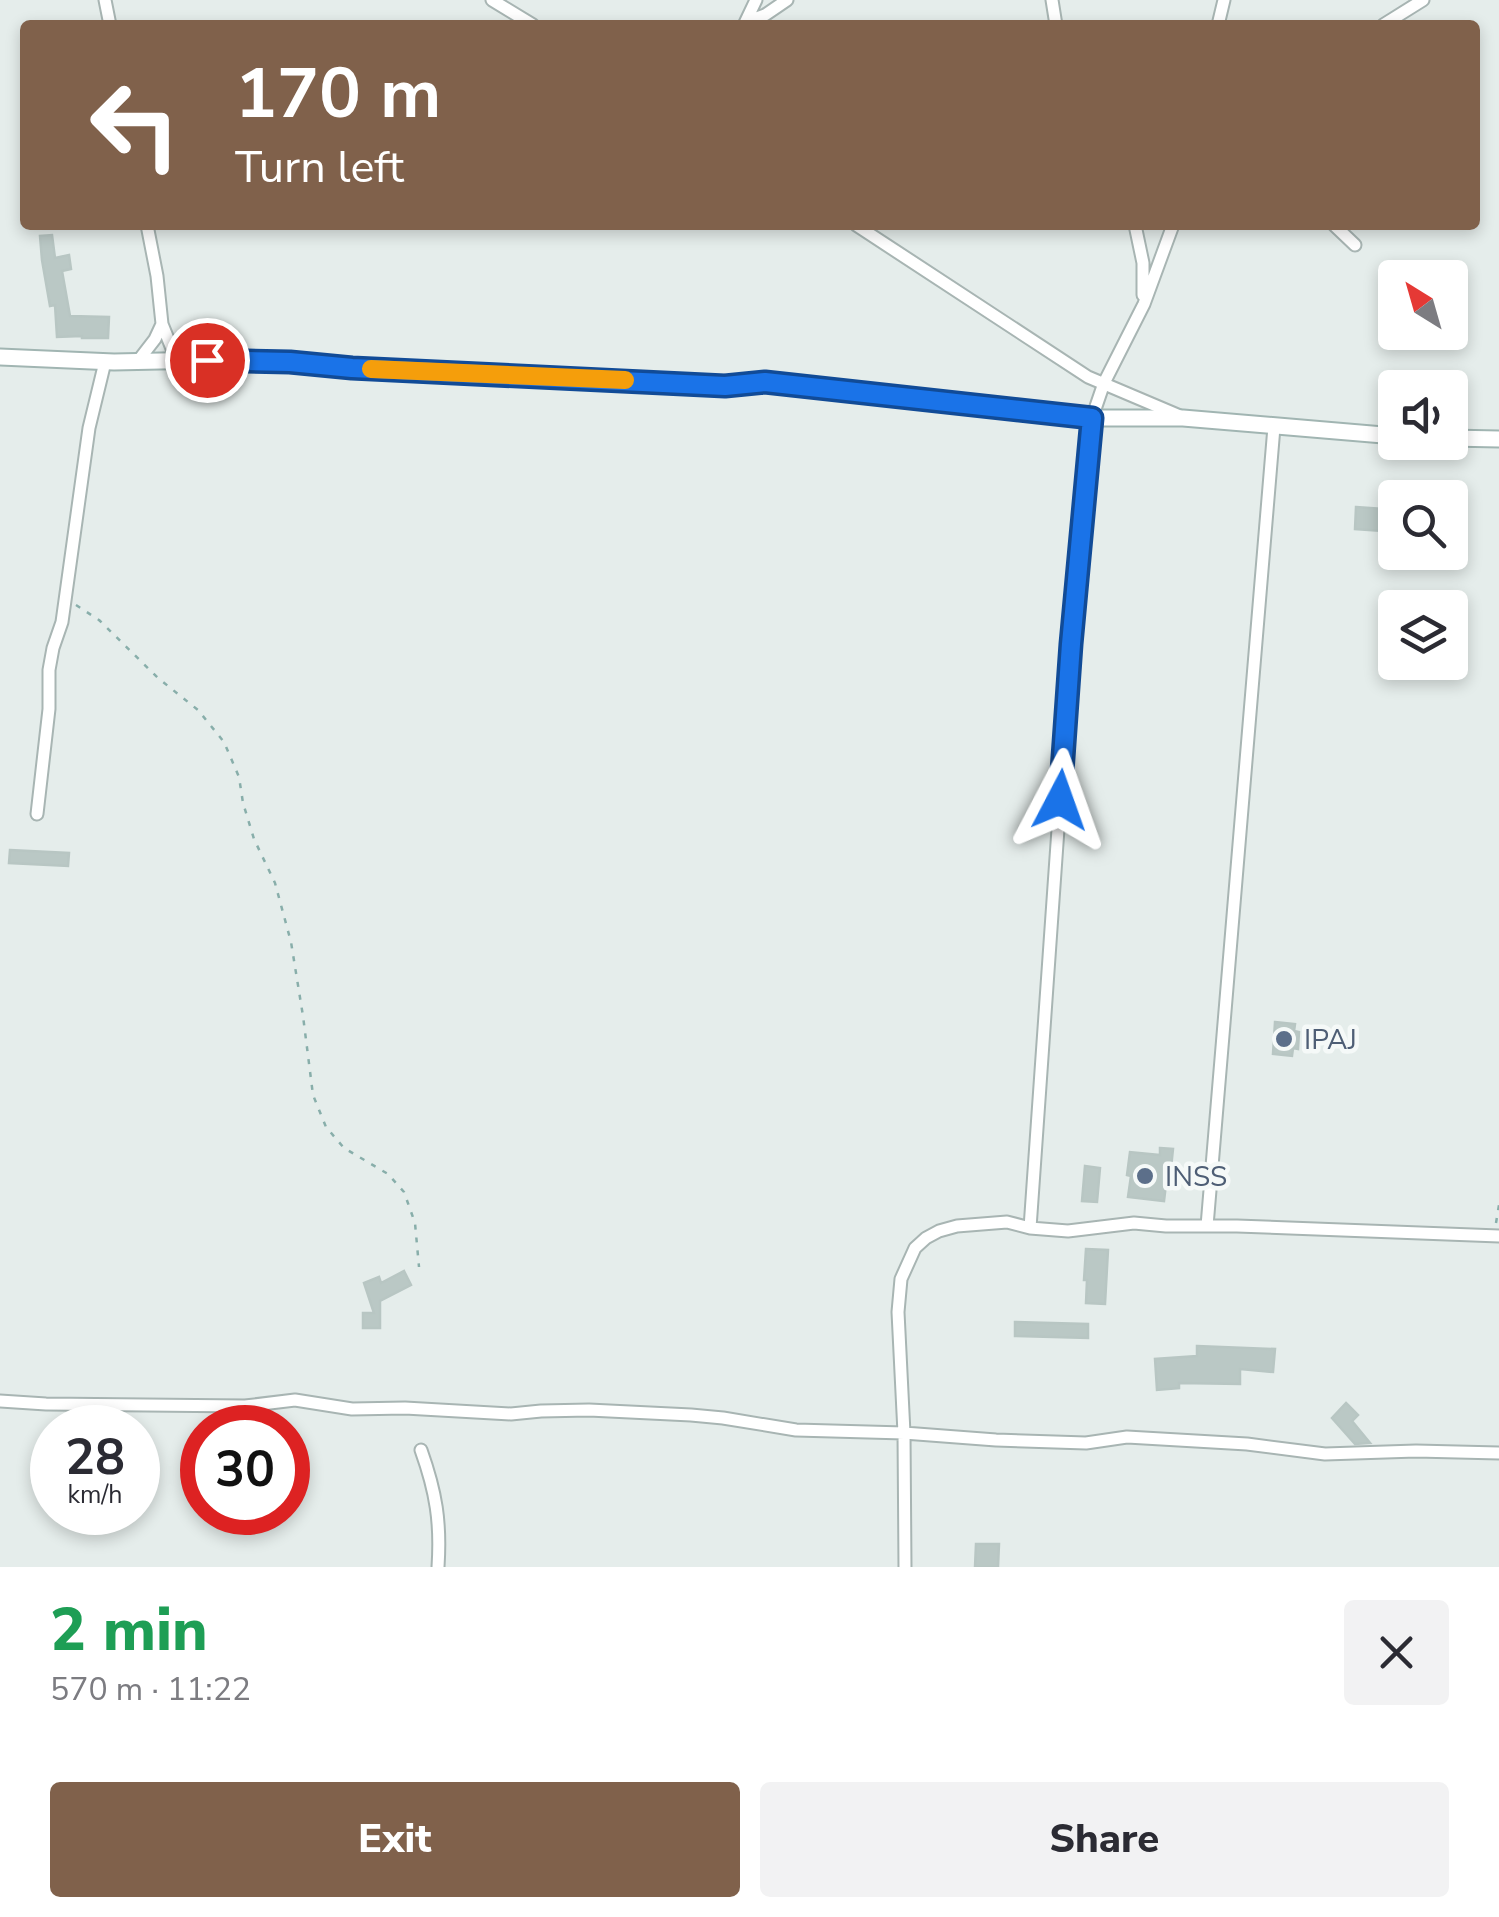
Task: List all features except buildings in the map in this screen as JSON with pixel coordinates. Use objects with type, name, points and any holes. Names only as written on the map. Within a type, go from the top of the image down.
[{"type":"street","points":[[492,0],[525,20]]},
{"type":"street","points":[[754,20],[787,0]]},
{"type":"street","points":[[1391,20],[1423,0]]},
{"type":"street","points":[[148,230],[162,324],[178,360]]},
{"type":"street","points":[[864,230],[1088,378],[1184,418]]},
{"type":"street","points":[[1136,230],[1143,263],[1144,304]]},
{"type":"street","points":[[1030,1228],[1070,663],[1092,418],[1104,384],[1144,304],[1172,230]]},
{"type":"street","points":[[1339,230],[1355,245]]},
{"type":"street","points":[[138,361],[162,324]]},
{"type":"street","points":[[0,357],[105,362],[290,362],[725,386],[765,382],[1092,418],[1184,418],[1378,435]]},
{"type":"street","points":[[37,814],[53,648],[62,622],[89,428],[105,362]]},
{"type":"street","points":[[1207,1226],[1274,427]]},
{"type":"street","points":[[1468,438],[1499,438]]},
{"type":"street","points":[[904,1567],[904,1433],[898,1312],[901,1279],[914,1248],[939,1231],[1007,1222],[1030,1228],[1088,1230],[1134,1223],[1496,1236]]},
{"type":"street","points":[[0,1400],[245,1406],[295,1400],[352,1409],[511,1414],[588,1410],[723,1418],[796,1430],[977,1439],[1086,1443],[1127,1438],[1247,1444],[1338,1454],[1499,1453]]},
{"type":"street","points":[[421,1450],[434,1487],[440,1522],[438,1567]]},
{"type":"path","points":[[65,599],[99,620],[158,678],[198,710],[224,742],[239,777],[254,839],[275,883],[291,942],[312,1094],[326,1127],[344,1148],[388,1174],[404,1192],[415,1224],[419,1266]]},
{"type":"path","points":[[1496,1236],[1499,1205]]},
{"type":"slow traffic","points":[[371,369],[625,380]]},
{"type":"place","name":"IPAJ","points":[[1284,1039]]},
{"type":"place","name":"INSS","points":[[1145,1176]]},
{"type":"route","points":[[207,360],[725,386],[765,382],[1092,418],[1060,800]]}]
